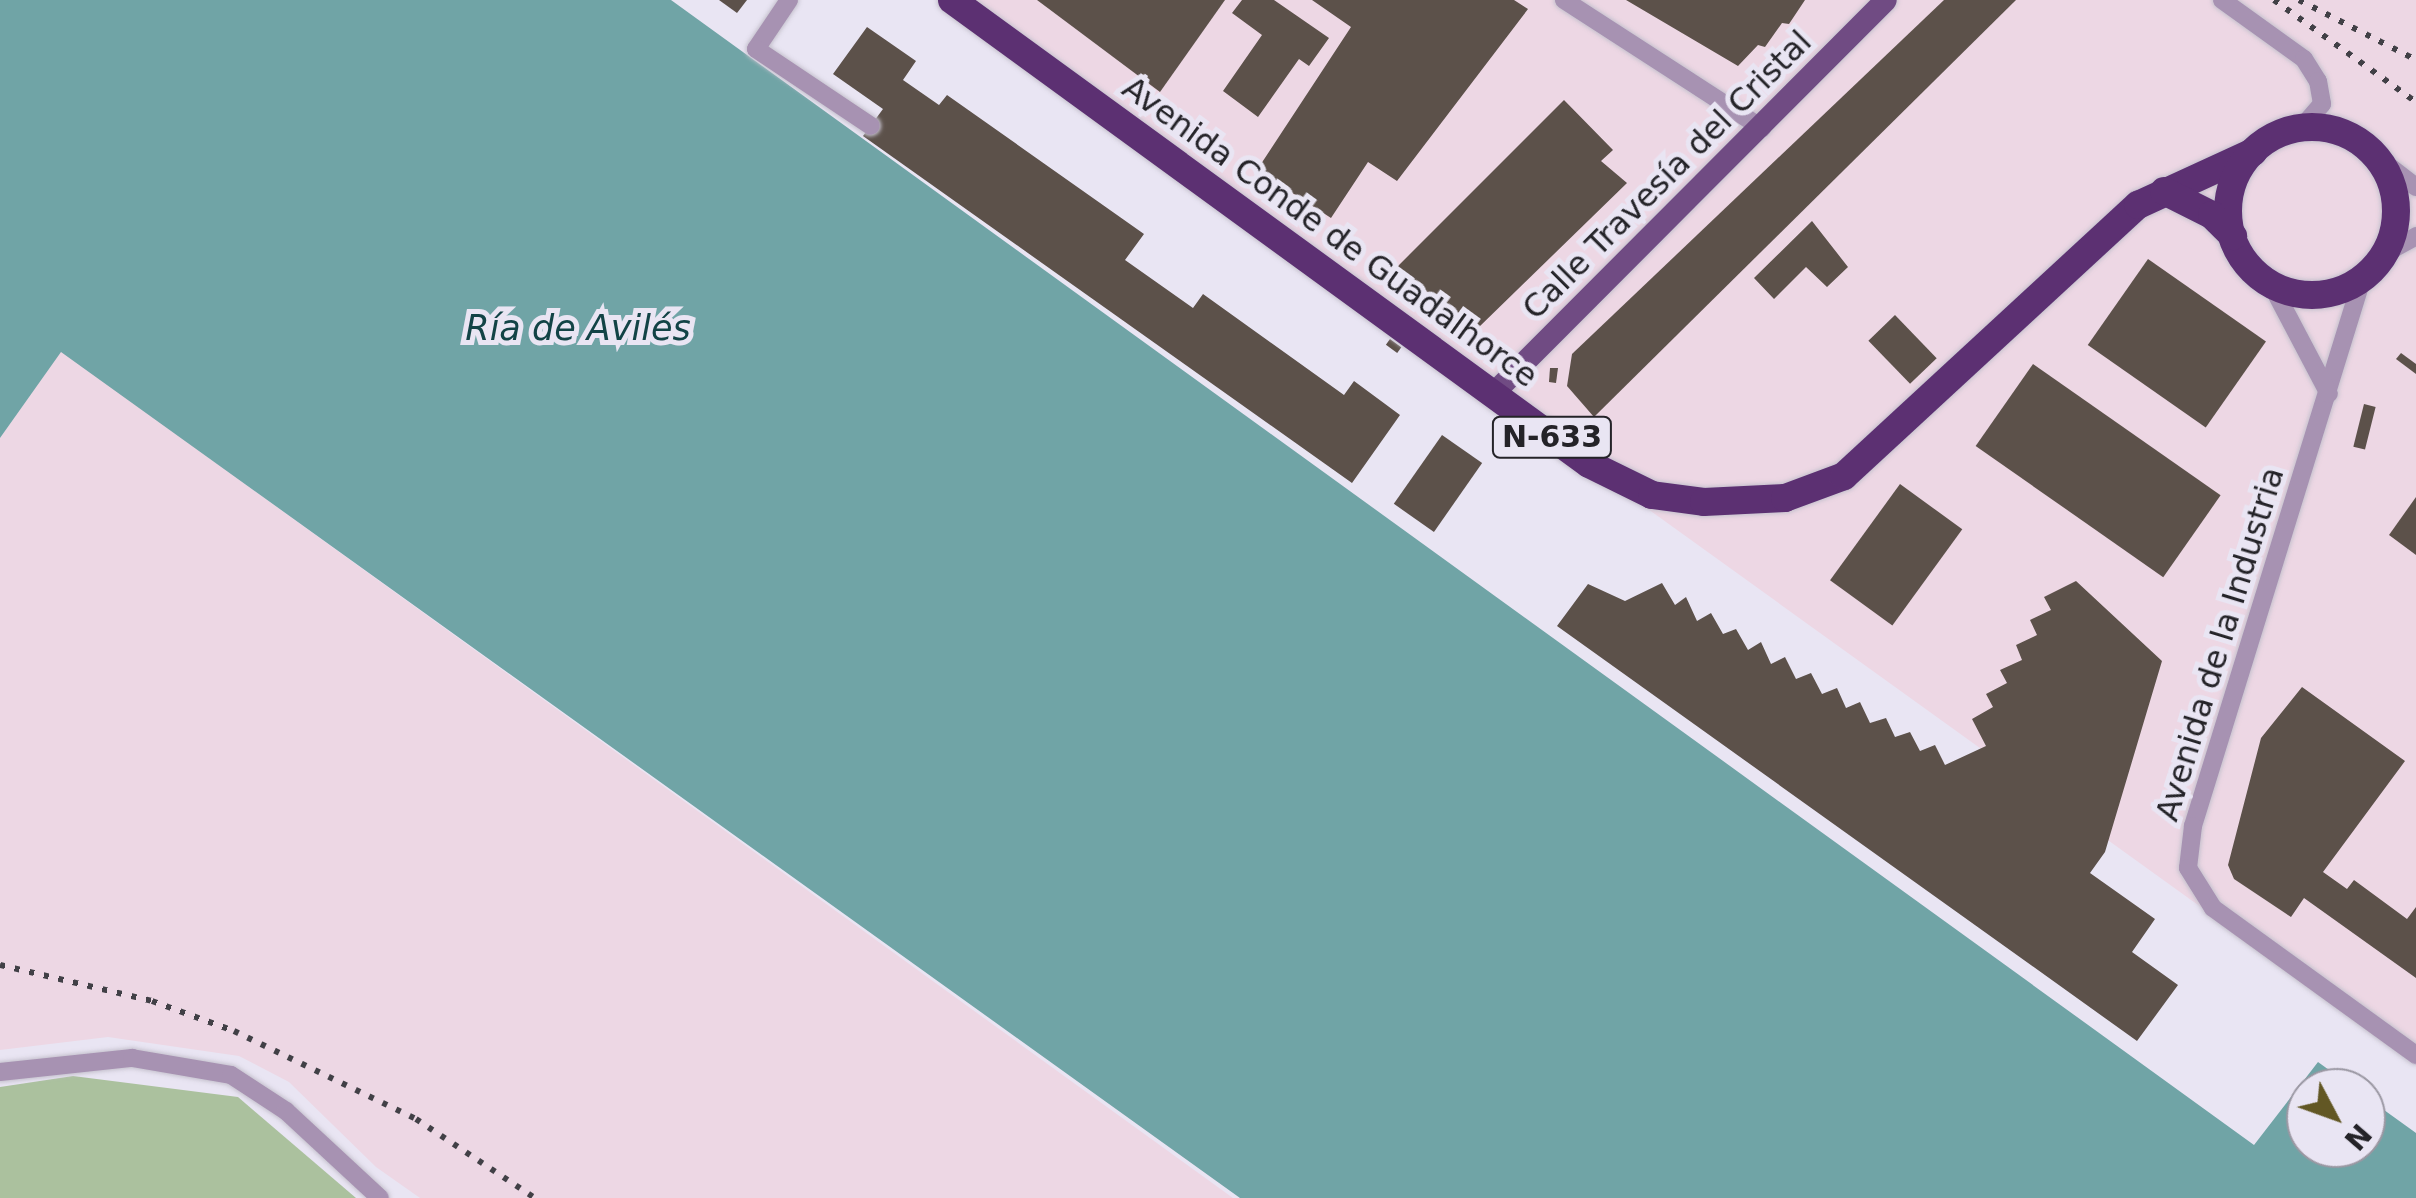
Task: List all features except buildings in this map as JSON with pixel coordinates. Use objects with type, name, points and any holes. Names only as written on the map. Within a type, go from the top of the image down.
[{"type":"highway","name":"Avenida Conde de Guadalhorce","points":[[952,0],[1589,464],[1652,495],[1747,504],[1785,498],[1844,476],[2114,225],[2164,191],[2253,152]]},
{"type":"highway","points":[[2302,127],[2344,132],[2377,157],[2392,185],[2406,231],[2362,278],[2314,295],[2271,284],[2238,252],[2230,194],[2253,152],[2302,127]]},
{"type":"highway","points":[[2164,191],[2200,208],[2233,236]]},
{"type":"main road","name":"Calle Travesía del Cristal","points":[[1493,394],[1886,0]]},
{"type":"street","points":[[789,0],[756,50],[871,126]]},
{"type":"street","points":[[1564,0],[1762,128]]},
{"type":"street","points":[[2222,0],[2304,59],[2318,80],[2322,104],[2302,127]]},
{"type":"street","points":[[2377,157],[2416,187]]},
{"type":"street","name":"Avenida de la Industria","points":[[2362,278],[2193,826],[2188,868],[2213,908],[2416,1055]]},
{"type":"street","points":[[2271,284],[2329,394]]},
{"type":"street","points":[[0,1072],[132,1058],[231,1074],[286,1111],[380,1198]]},
{"type":"shaded area","points":[[941,0],[2416,0],[2416,1062]]},
{"type":"shaded area","points":[[61,351],[1233,1198],[420,1198],[376,1167],[289,1082],[239,1056],[108,1037],[0,1050],[0,438]]},
{"type":"shaded area","points":[[73,1076],[238,1097],[356,1198],[0,1198],[0,1087]]},
{"type":"water","name":"Ría de Avilés","points":[[0,0],[671,0],[2254,1145],[2286,1104],[2286,1168],[2386,1168],[2386,1111],[2416,1133],[2416,1198],[1240,1198],[61,352],[0,438]]},
{"type":"railway","points":[[2274,0],[2416,102]]},
{"type":"railway","points":[[2299,0],[2416,60]]},
{"type":"railway","points":[[0,965],[152,1001],[234,1031],[416,1119],[535,1198]]}]
